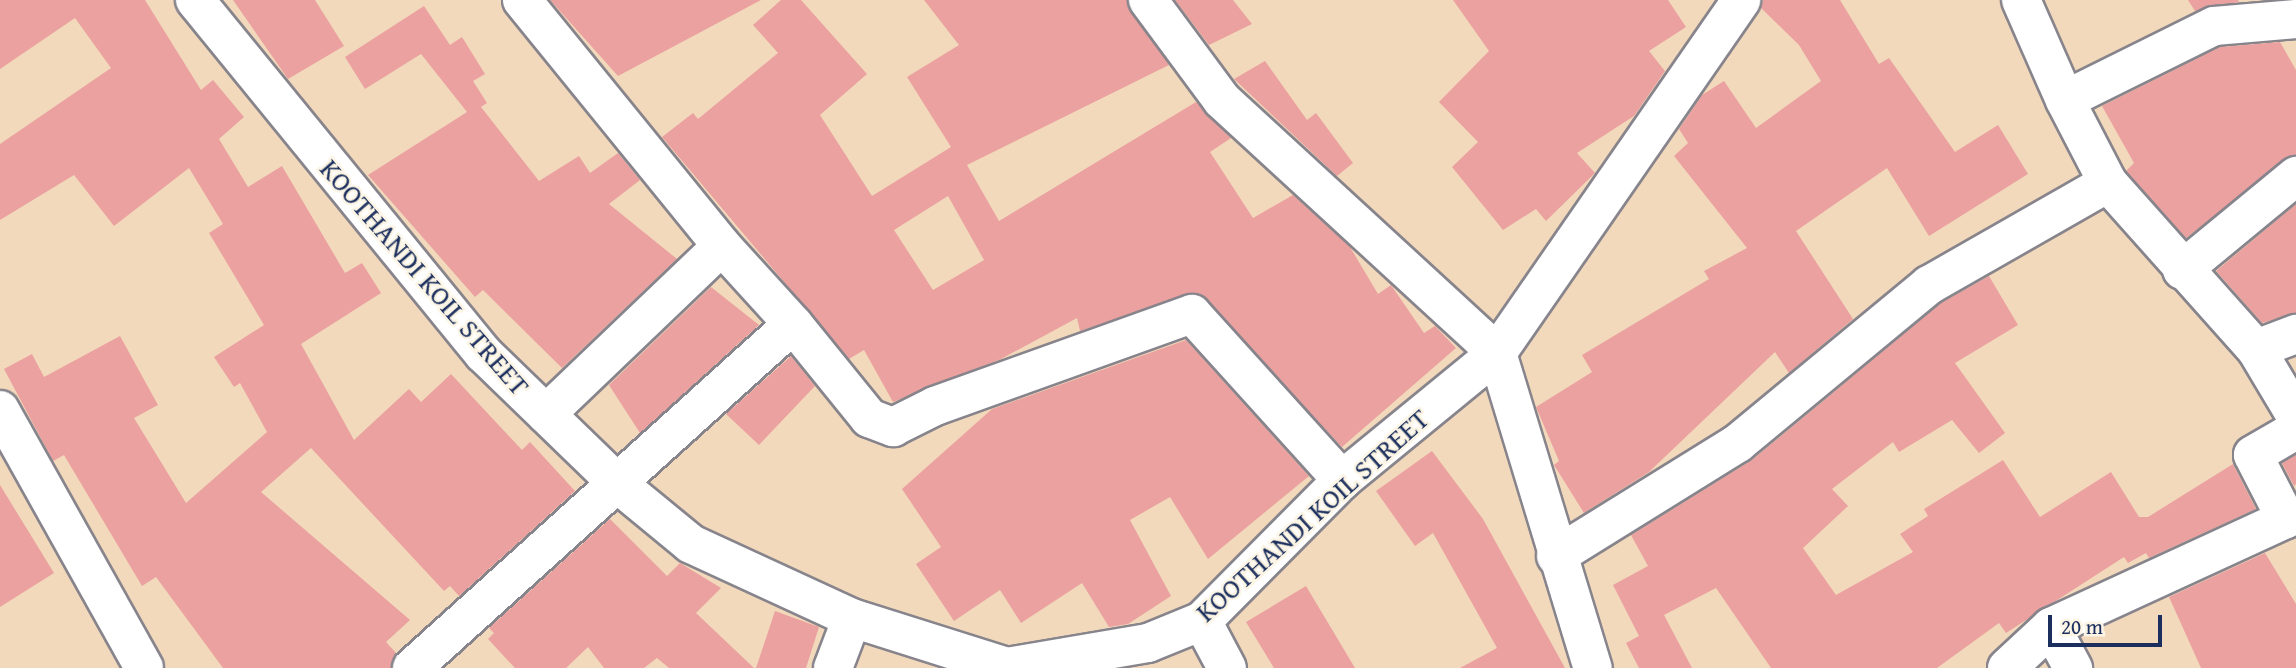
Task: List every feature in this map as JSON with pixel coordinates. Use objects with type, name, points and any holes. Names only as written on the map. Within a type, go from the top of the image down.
[{"type":"street","name":"KOOTHANDI KOIL STREET","points":[[195,0],[484,354],[618,484],[691,544],[852,618],[1007,667],[1148,643],[1202,621],[1342,480],[1497,353],[1730,5]]},
{"type":"street","points":[[522,0],[722,246],[793,324],[869,418],[893,427],[935,406],[1192,314],[1342,480]]},
{"type":"street","points":[[1148,0],[1222,100],[1497,353],[1556,556],[1593,668]]},
{"type":"street","points":[[2021,0],[2065,100],[2108,183],[2182,270],[2256,349],[2296,416]]},
{"type":"street","points":[[2065,100],[2214,26],[2296,19]]},
{"type":"street","points":[[2182,270],[2296,176]]},
{"type":"street","points":[[1556,556],[1738,443],[1929,285],[2108,183]]},
{"type":"street","points":[[546,414],[722,246]]},
{"type":"street","points":[[412,668],[793,324]]},
{"type":"street","points":[[2256,349],[2296,334]]},
{"type":"street","points":[[0,410],[144,668]]},
{"type":"street","points":[[2007,668],[2051,627],[2286,519],[2253,455],[2296,429]]},
{"type":"street","points":[[833,668],[852,618]]},
{"type":"street","points":[[1202,621],[1227,668]]},
{"type":"street","points":[[2051,627],[2073,668]]},
{"type":"building","points":[[0,0],[145,0],[201,90],[213,80],[244,117],[219,139],[248,187],[282,166],[345,273],[362,263],[381,293],[301,344],[354,440],[409,389],[421,402],[451,374],[522,450],[530,442],[575,491],[459,596],[450,586],[444,591],[311,448],[261,492],[410,620],[386,642],[396,653],[391,668],[223,668],[156,577],[142,586],[64,455],[53,461],[4,369],[32,354],[44,377],[120,336],[158,405],[134,418],[186,503],[267,432],[240,383],[234,387],[214,357],[264,325],[209,233],[223,224],[189,168],[114,226],[74,175],[0,220],[0,144],[111,68],[75,18],[0,69]]},
{"type":"building","points":[[233,0],[315,0],[344,46],[288,79]]},
{"type":"building","points":[[550,0],[761,0],[618,76]]},
{"type":"building","points":[[781,0],[801,0],[867,74],[820,115],[872,196],[951,147],[907,77],[959,45],[924,0],[1127,0],[1169,65],[967,165],[999,221],[1196,102],[1231,138],[1210,152],[1253,218],[1293,195],[1350,247],[1378,294],[1391,285],[1424,333],[1435,326],[1456,348],[1342,447],[1197,293],[1080,331],[1077,318],[1001,359],[893,402],[864,350],[849,359],[662,137],[693,113],[698,119],[778,53],[753,25]],"holes":[[[948,196],[984,260],[933,290],[894,230]]]},
{"type":"building","points":[[1175,0],[1233,0],[1252,24],[1209,45]]},
{"type":"building","points":[[1453,0],[1668,0],[1686,27],[1649,51],[1665,71],[1634,116],[1577,153],[1595,173],[1546,221],[1536,209],[1503,230],[1452,167],[1478,142],[1439,102],[1489,51]]},
{"type":"building","points":[[1763,0],[1840,0],[1879,64],[1889,58],[1955,152],[1998,125],[2028,174],[1929,236],[1887,168],[1796,231],[1853,319],[1789,373],[1775,352],[1649,472],[1584,513],[1554,465],[1559,461],[1536,407],[1592,372],[1582,355],[1709,279],[1704,271],[1747,248],[1674,156],[1688,143],[1679,129],[1702,95],[1724,81],[1756,128],[1821,81],[1799,45],[1761,8]]},
{"type":"building","points":[[2188,0],[2238,0],[2239,2],[2195,11]]},
{"type":"building","points":[[424,6],[450,45],[462,37],[485,74],[473,81],[487,103],[481,107],[539,181],[579,156],[590,173],[618,153],[640,180],[609,204],[677,259],[562,368],[483,290],[475,297],[368,175],[467,112],[421,54],[365,89],[345,57]]},
{"type":"building","points":[[2280,42],[2296,70],[2296,155],[2186,238],[2126,171],[2134,163],[2102,106],[2220,47]]},
{"type":"building","points":[[1265,61],[1307,120],[1316,113],[1353,163],[1337,176],[1234,79]]},
{"type":"building","points":[[2296,204],[2296,313],[2262,323],[2216,271]]},
{"type":"building","points":[[1989,276],[2018,325],[1955,363],[2005,433],[1979,453],[1952,420],[1899,452],[1893,442],[1832,489],[1848,506],[1803,548],[1836,595],[1913,552],[1900,534],[1928,516],[1924,509],[2003,460],[2040,517],[2111,472],[2139,517],[2148,517],[2233,464],[2256,509],[2149,558],[2146,553],[2128,563],[2124,557],[2006,633],[1999,623],[1937,668],[1771,668],[1716,588],[1664,615],[1692,668],[1639,668],[1626,643],[1639,636],[1613,585],[1648,566],[1631,535],[1752,460],[1941,303]]},
{"type":"building","points":[[711,287],[759,325],[640,433],[609,385]]},
{"type":"building","points":[[1186,340],[1309,476],[1208,559],[1170,497],[1130,520],[1171,596],[1128,624],[1109,627],[1082,583],[1021,623],[1000,590],[954,621],[916,564],[941,547],[902,489],[992,409]]},
{"type":"building","points":[[791,356],[815,386],[759,445],[726,414]]},
{"type":"building","points":[[1432,451],[1483,519],[1565,668],[1460,668],[1497,648],[1433,533],[1415,546],[1376,491]]},
{"type":"building","points":[[2296,455],[2296,484],[2294,486],[2282,463]]},
{"type":"building","points":[[0,485],[54,573],[0,607]]},
{"type":"building","points":[[610,519],[667,576],[680,563],[721,588],[696,613],[754,668],[669,668],[657,658],[644,668],[604,668],[588,647],[566,668],[515,668],[488,639],[494,633],[489,628]]},
{"type":"building","points":[[2265,553],[2296,604],[2296,668],[2201,668],[2169,597]]},
{"type":"building","points":[[1306,586],[1355,668],[1274,668],[1246,622]]},
{"type":"building","points":[[775,611],[819,627],[806,668],[756,668]]}]
